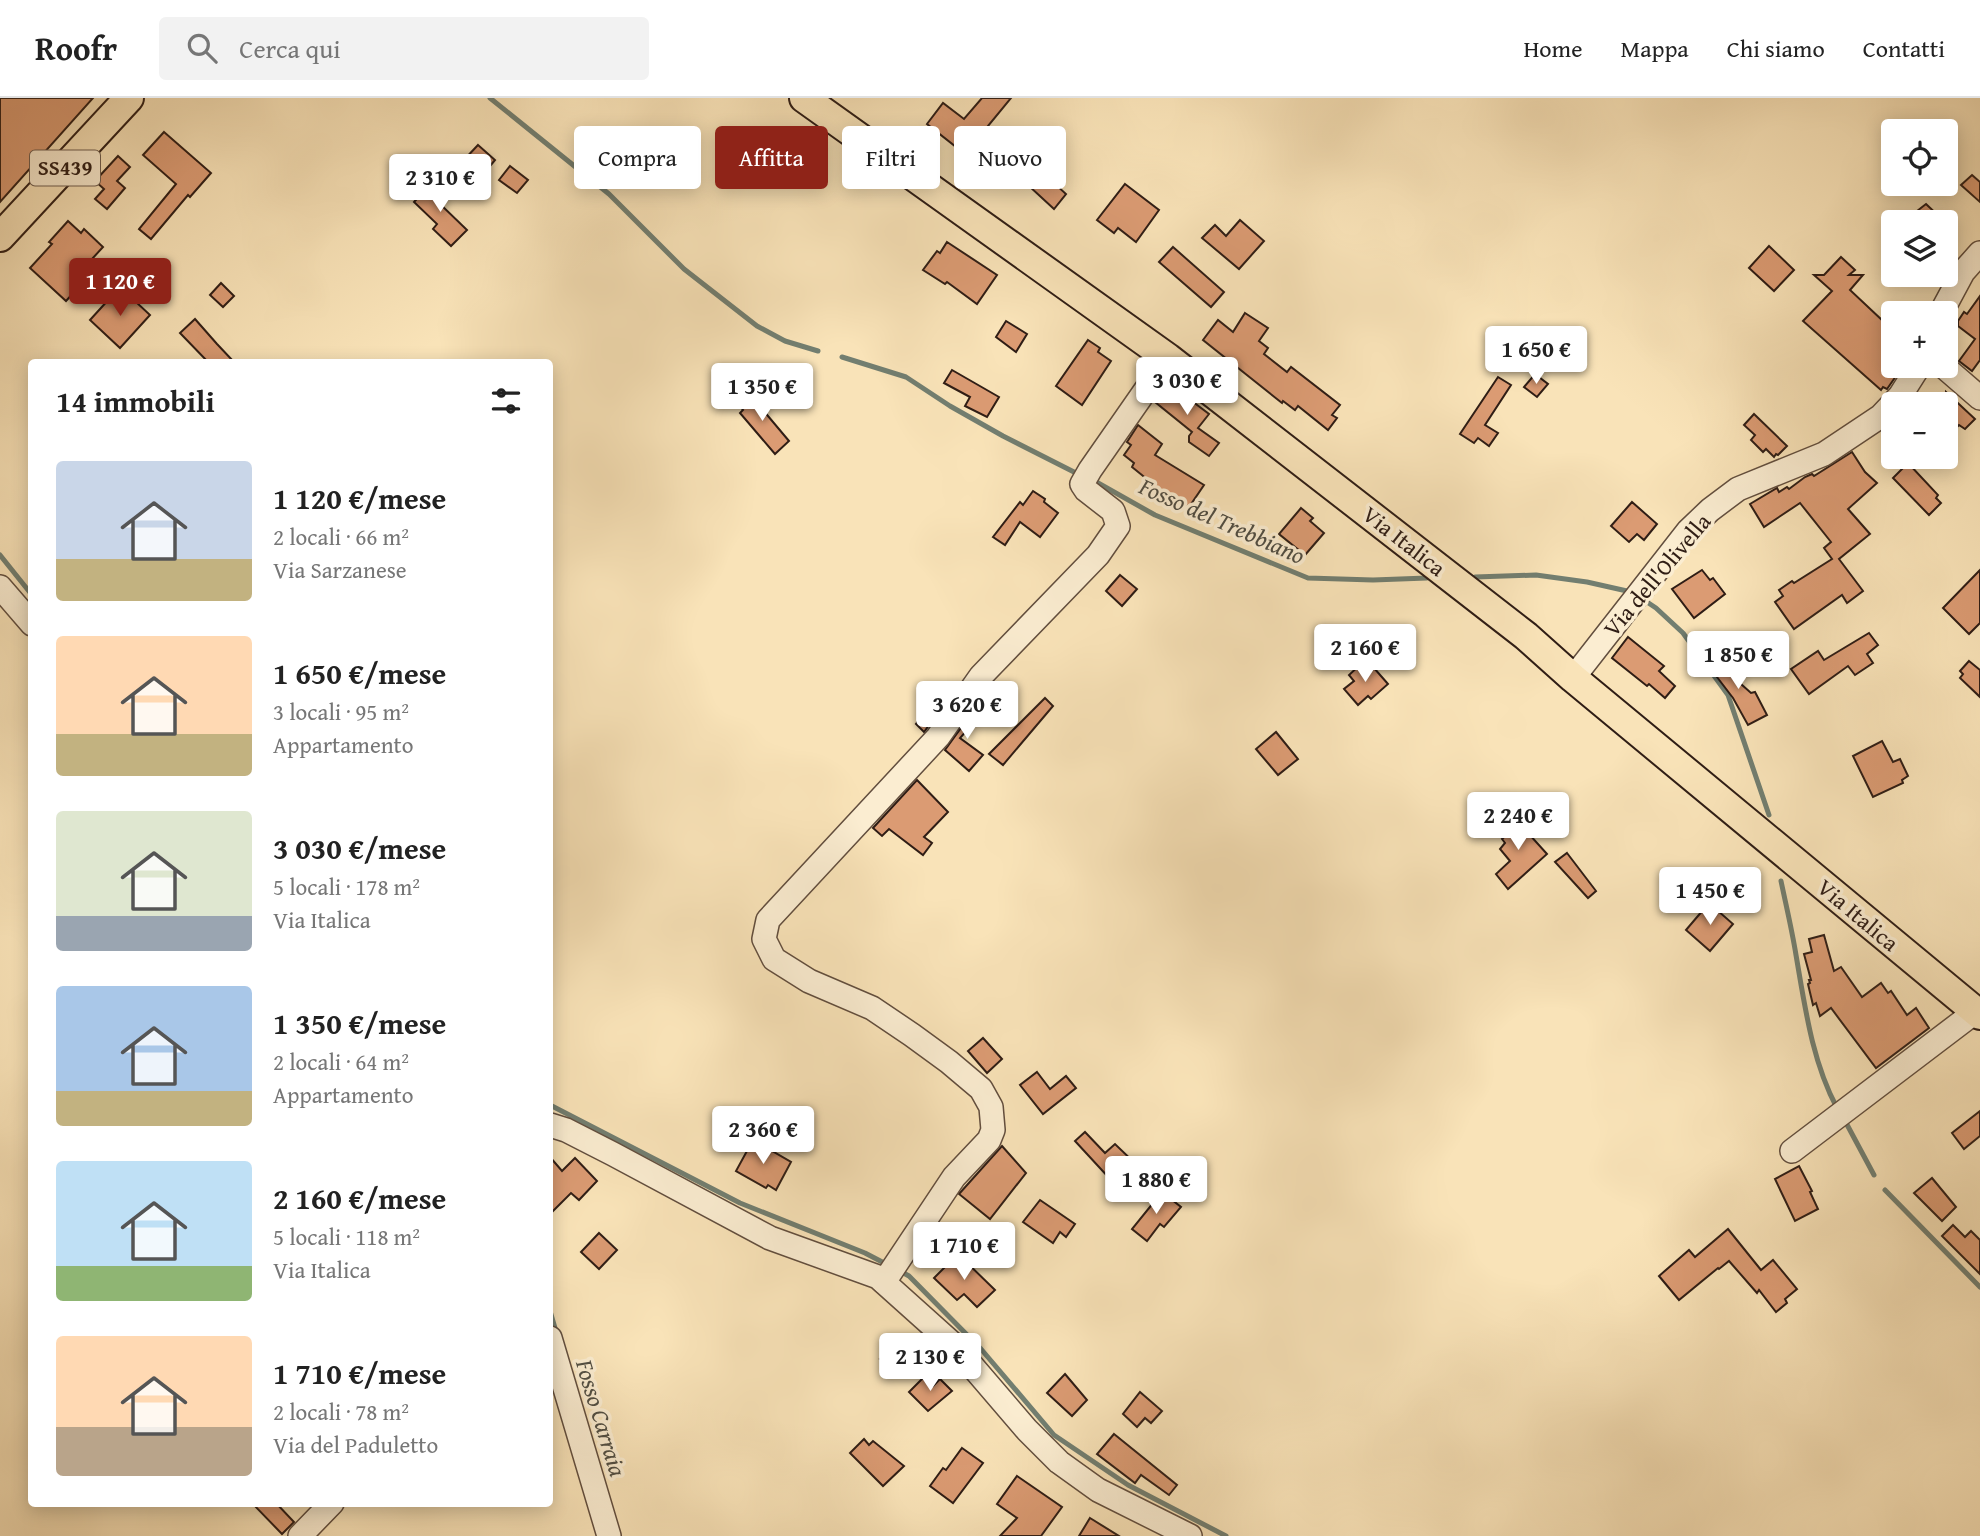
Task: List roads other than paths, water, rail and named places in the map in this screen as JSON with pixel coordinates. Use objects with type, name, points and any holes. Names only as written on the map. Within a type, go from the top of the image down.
[{"type":"main road","name":"SS439","points":[[0,237],[129,98]]},
{"type":"main road","name":"Via Italica","points":[[804,98],[1168,358],[1526,636],[1978,1014]]},
{"type":"street","points":[[1948,301],[1964,272],[1980,253]]},
{"type":"street","points":[[553,1126],[613,1153],[770,1238],[878,1277],[890,1273],[954,1177],[989,1140],[993,1130],[990,1107],[981,1089],[912,1035],[872,1008],[809,981],[774,959],[764,939],[768,920],[938,737],[981,676],[1098,555],[1118,526],[1114,511],[1086,490],[1086,477],[1168,358]]},
{"type":"street","name":"Via dell'Olivella","points":[[1573,678],[1688,531],[1710,510],[1738,489],[1824,453],[1881,416],[1900,396],[1911,378]]},
{"type":"street","points":[[1957,378],[1980,398]]},
{"type":"street","points":[[0,587],[28,619]]},
{"type":"street","points":[[1792,1151],[1978,1014]]},
{"type":"street","points":[[890,1273],[1027,1430],[1059,1462],[1098,1490],[1190,1536]]},
{"type":"street","points":[[553,1348],[609,1536]]},
{"type":"street","points":[[300,1536],[328,1507]]},
{"type":"waterway","name":"Fosso del Trebbiano","points":[[490,98],[609,194],[684,269],[757,326],[785,341],[818,351]]},
{"type":"waterway","name":"Fosso del Trebbiano","points":[[842,357],[906,377],[1003,436],[1074,472]]},
{"type":"waterway","name":"Fosso del Trebbiano","points":[[1091,479],[1155,515],[1308,578],[1427,578]]},
{"type":"waterway","points":[[0,555],[28,590]]},
{"type":"waterway","name":"Fosso del Trebbiano","points":[[1475,577],[1536,575],[1627,591]]},
{"type":"waterway","name":"Fosso del Trebbiano","points":[[1644,600],[1683,633],[1728,695],[1769,815]]},
{"type":"waterway","name":"Fosso del Trebbiano","points":[[1781,881],[1810,1033],[1821,1072],[1837,1108]]},
{"type":"waterway","points":[[553,1107],[740,1203],[865,1253],[888,1265]]},
{"type":"waterway","name":"Fosso del Trebbiano","points":[[1844,1119],[1874,1175]]},
{"type":"waterway","name":"Fosso del Trebbiano","points":[[1885,1190],[1980,1287]]},
{"type":"waterway","points":[[900,1271],[909,1276],[981,1349],[1054,1435],[1128,1485],[1226,1536]]},
{"type":"waterway","name":"Fosso Carraia","points":[[553,1321],[557,1335]]}]
